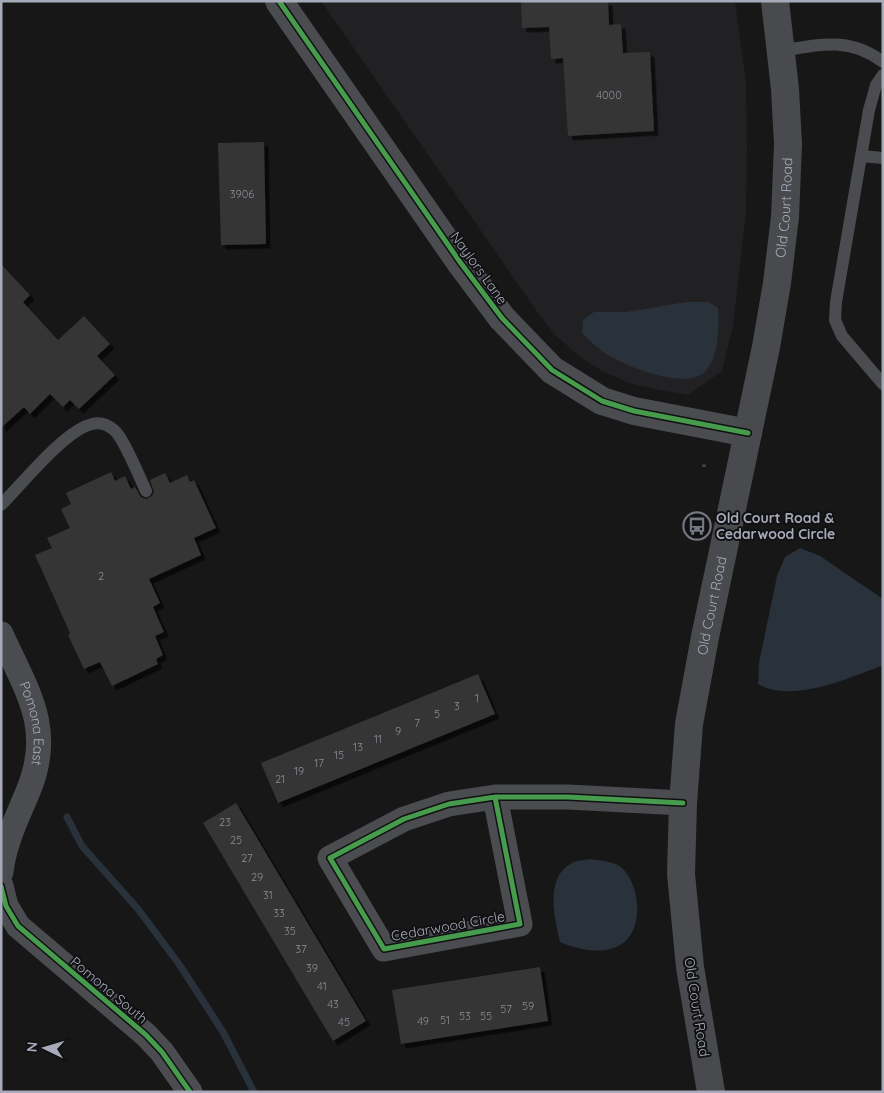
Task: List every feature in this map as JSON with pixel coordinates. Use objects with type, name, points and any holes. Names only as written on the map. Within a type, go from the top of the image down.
[{"type":"main road","name":"Old Court Road","points":[[711,1092],[692,977],[681,874],[683,803],[691,714],[777,283],[785,217],[788,144],[782,51],[775,1]]},
{"type":"street","name":"Naylors Lane","points":[[279,1],[460,262],[502,318],[552,370],[602,401],[634,411],[748,433]]},
{"type":"street","name":"Pomona East","points":[[1,634],[36,711],[40,734],[38,756],[32,781],[12,832],[3,859],[1,872]]},
{"type":"street","name":"Cedarwood Circle","points":[[495,797],[520,924],[384,949],[330,858],[404,819],[449,804],[495,797],[568,797],[683,803]]},
{"type":"street","name":"Pomona South","points":[[1,886],[6,906],[18,926],[146,1036],[162,1052],[190,1092]]},
{"type":"lane","points":[[782,51],[806,46],[844,44],[870,52],[883,62]]},
{"type":"lane","points":[[883,74],[876,85],[869,110],[836,302],[835,320],[842,336],[883,384]]},
{"type":"lane","points":[[861,156],[883,158]]},
{"type":"lane","points":[[1,505],[57,447],[78,430],[93,424],[104,424],[116,431],[146,491]]},
{"type":"shaded area","points":[[321,1],[735,1],[746,83],[746,212],[733,326],[722,371],[688,395],[659,390],[629,383],[602,371],[579,356],[554,334]]},
{"type":"shaded area","points":[[686,302],[709,302],[718,308],[718,332],[714,357],[706,371],[697,377],[684,379],[669,378],[638,369],[611,357],[582,333],[583,320],[594,312],[626,312]]},
{"type":"shaded area","points":[[800,548],[820,556],[883,599],[883,665],[820,687],[787,691],[771,689],[758,684],[759,663],[777,576],[785,557]]},
{"type":"shaded area","points":[[591,859],[620,866],[629,876],[636,896],[637,917],[630,936],[616,947],[600,951],[583,949],[560,942],[554,911],[555,888],[563,869],[572,863]]},
{"type":"building","points":[[521,1],[608,1],[609,25],[621,24],[623,53],[650,52],[654,131],[568,136],[563,58],[551,59],[549,27],[522,28]]},
{"type":"building","points":[[264,142],[266,244],[221,245],[218,143]]},
{"type":"building","points":[[1,264],[30,295],[23,302],[58,340],[84,316],[110,344],[97,356],[115,375],[79,409],[70,400],[63,407],[50,394],[30,414],[24,407],[1,428]]},
{"type":"building","points":[[111,472],[115,481],[125,476],[131,489],[135,487],[141,497],[146,499],[152,496],[154,492],[150,480],[165,473],[170,483],[187,475],[190,482],[194,480],[216,528],[194,538],[201,555],[149,579],[160,603],[153,607],[164,632],[155,636],[163,655],[156,659],[158,664],[112,686],[100,662],[84,669],[35,555],[52,548],[47,538],[70,528],[61,509],[71,504],[66,493]]},
{"type":"building","points":[[478,674],[495,714],[278,803],[261,763]]},
{"type":"building","points":[[236,803],[366,1021],[333,1041],[203,823]]},
{"type":"building","points":[[540,967],[548,1021],[401,1044],[392,990]]},
{"type":"waterway","points":[[67,817],[82,846],[138,909],[179,964],[223,1032],[254,1092]]},
{"type":"cycle path","points":[[279,1],[460,262],[502,318],[552,370],[602,401],[634,411],[748,433]]},
{"type":"cycle path","points":[[495,797],[520,924],[384,949],[330,858],[404,819],[449,804],[495,797],[568,797],[683,803]]},
{"type":"cycle path","points":[[1,886],[6,906],[18,926],[146,1035],[162,1052],[190,1092]]},
{"type":"place","name":"Old Court Road & Cedarwood Circle","points":[[697,526]]}]
